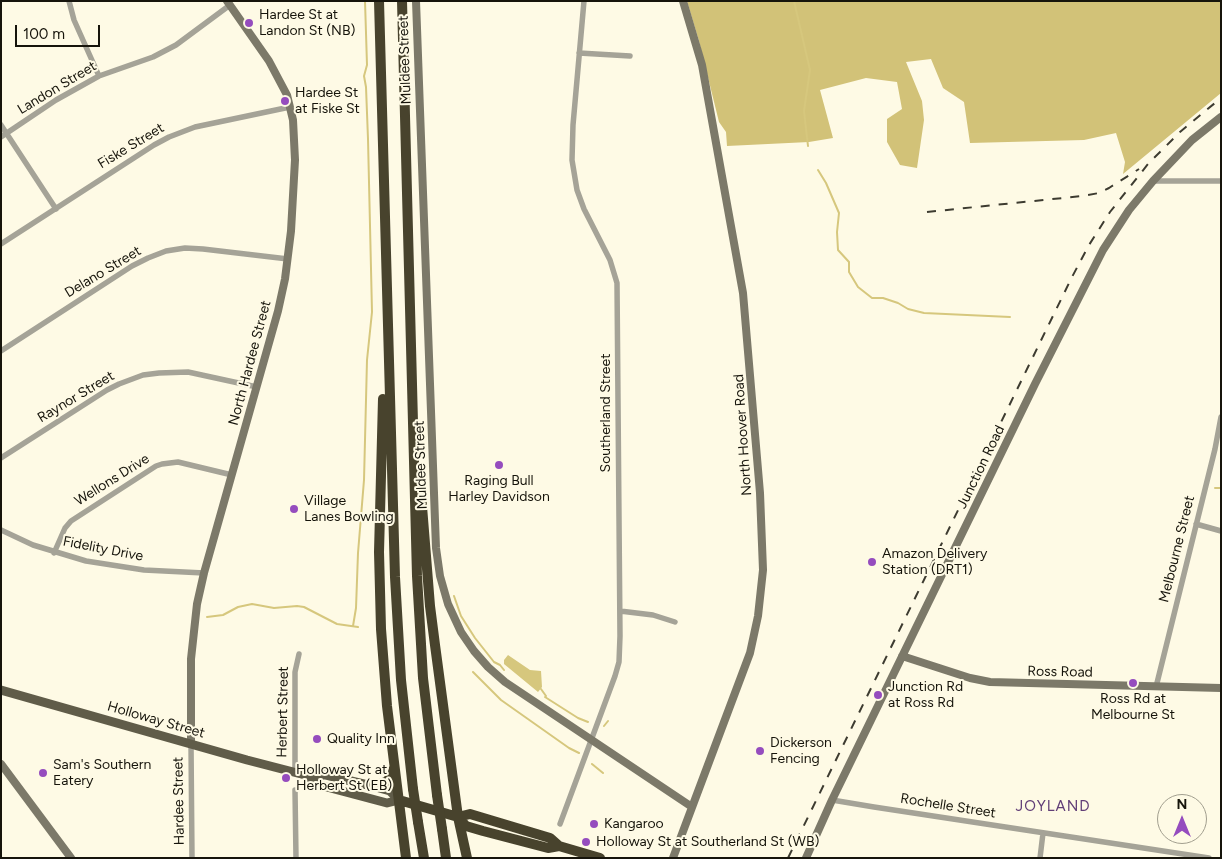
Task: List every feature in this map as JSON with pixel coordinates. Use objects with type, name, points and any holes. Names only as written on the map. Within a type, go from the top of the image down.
[{"type":"highway","points":[[379,1],[387,336],[397,628],[408,746],[424,858]]},
{"type":"highway","points":[[402,1],[420,627],[430,744],[446,858]]},
{"type":"highway","points":[[387,336],[382,425],[379,578],[382,646],[394,768],[406,858]]},
{"type":"highway","points":[[414,454],[420,489],[430,606],[458,817],[466,855]]},
{"type":"highway","points":[[372,786],[386,782],[392,776],[394,768]]},
{"type":"highway","name":"Holloway Street","points":[[398,800],[458,817],[470,814],[550,838],[559,846],[600,858]]},
{"type":"highway","name":"Holloway Street","points":[[458,817],[466,826],[483,831],[548,848],[559,846]]},
{"type":"highway","points":[[466,855],[468,839],[472,835],[483,831]]},
{"type":"main road","name":"Holloway Street","points":[[1,690],[295,772],[323,786],[387,803],[398,800],[390,792],[372,786],[326,775],[304,775]]},
{"type":"street","points":[[69,1],[74,20],[99,76]]},
{"type":"street","name":"Muldee Street","points":[[416,1],[436,548],[442,585],[448,604],[461,632],[474,651],[488,667],[514,689],[692,807]]},
{"type":"street","name":"Southerland Street","points":[[560,824],[617,669],[620,649],[618,296],[614,269],[584,209],[574,176],[572,138],[584,1]]},
{"type":"street","name":"North Hoover Road","points":[[673,858],[738,689],[753,643],[763,570],[760,493],[743,293],[702,65],[683,1]]},
{"type":"street","name":"Landon Street","points":[[4,135],[56,100],[99,76],[153,57],[176,45],[228,3]]},
{"type":"street","name":"North Hardee Street","points":[[192,744],[190,676],[192,639],[197,604],[204,573],[278,312],[291,232],[295,147],[290,107],[275,71],[228,3]]},
{"type":"street","points":[[580,53],[630,56]]},
{"type":"street","name":"Fiske Street","points":[[1,244],[169,137],[195,127],[290,107]]},
{"type":"street","name":"Junction Road","points":[[806,858],[832,800],[1084,285],[1113,233],[1153,181],[1192,140],[1221,117]]},
{"type":"street","points":[[1,125],[4,135],[56,209]]},
{"type":"street","points":[[1153,181],[1221,181]]},
{"type":"street","name":"Delano Street","points":[[1,351],[132,266],[166,252],[185,248],[203,249],[288,259]]},
{"type":"street","name":"Raynor Street","points":[[1,458],[107,390],[143,376],[160,372],[188,372],[257,387]]},
{"type":"street","name":"Melbourne Street","points":[[1156,687],[1196,524],[1218,449],[1221,417]]},
{"type":"street","name":"Wellons Drive","points":[[54,553],[65,528],[71,522],[156,466],[178,462],[232,476]]},
{"type":"street","points":[[1196,524],[1221,531]]},
{"type":"street","name":"Fidelity Drive","points":[[1,530],[54,553],[86,562],[144,570],[204,573]]},
{"type":"street","points":[[620,611],[648,614],[675,622]]},
{"type":"street","name":"Herbert Street","points":[[295,772],[295,672],[299,654]]},
{"type":"street","name":"Ross Road","points":[[902,656],[970,678],[990,682],[1221,688]]},
{"type":"street","name":"Hardee Street","points":[[192,744],[192,858]]},
{"type":"street","points":[[1,764],[71,858]]},
{"type":"street","points":[[295,790],[296,858]]},
{"type":"street","name":"Rochelle Street","points":[[832,800],[1209,858]]},
{"type":"street","points":[[1040,858],[1043,833]]},
{"type":"shaded area","points":[[687,1],[1221,1],[1221,93],[1123,174],[1125,162],[1116,133],[1084,140],[970,143],[964,102],[943,88],[931,59],[906,62],[922,101],[924,120],[917,168],[900,165],[887,142],[887,119],[902,109],[897,82],[866,78],[820,90],[833,138],[809,142],[727,146],[726,132],[719,122]]},
{"type":"shaded area","points":[[508,655],[530,670],[541,671],[542,687],[538,692],[504,664],[504,660]]},
{"type":"waterway","points":[[353,626],[356,608],[364,480],[367,360],[372,312],[368,139],[364,76],[367,65],[365,1]]},
{"type":"waterway","points":[[794,1],[810,70],[804,111],[808,146]]},
{"type":"waterway","points":[[818,170],[839,213],[838,250],[849,262],[849,272],[858,287],[872,298],[883,298],[908,309],[924,313],[1010,317]]},
{"type":"waterway","points":[[1215,488],[1221,488]]},
{"type":"waterway","points":[[454,596],[461,616],[475,638],[494,662],[504,670]]},
{"type":"waterway","points":[[207,617],[223,615],[238,607],[252,604],[274,608],[297,606],[304,607],[337,624],[358,627]]},
{"type":"waterway","points":[[473,672],[501,700],[579,753]]},
{"type":"waterway","points":[[541,689],[546,696]]},
{"type":"waterway","points":[[545,697],[578,718],[588,722]]},
{"type":"waterway","points":[[604,726],[608,721]]},
{"type":"waterway","points":[[592,764],[603,773]]},
{"type":"railway","points":[[788,858],[1089,245],[1110,212],[1148,164],[1180,132],[1221,98]]},
{"type":"railway","points":[[927,212],[1099,193],[1139,169]]},
{"type":"place","name":"Hardee St at Landon St (NB)","points":[[249,23]]},
{"type":"place","name":"Hardee St at Fiske St","points":[[285,101]]},
{"type":"place","name":"Raging Bull Harley Davidson","points":[[499,465]]},
{"type":"place","name":"Village Lanes Bowling","points":[[294,509]]},
{"type":"place","name":"Amazon Delivery Station (DRT1)","points":[[872,562]]},
{"type":"place","name":"Ross Rd at Melbourne St","points":[[1133,683]]},
{"type":"place","name":"Junction Rd at Ross Rd","points":[[878,695]]},
{"type":"place","name":"Quality Inn","points":[[317,739]]},
{"type":"place","name":"Dickerson Fencing","points":[[760,751]]},
{"type":"place","name":"Sam's Southern Eatery","points":[[43,773]]},
{"type":"place","name":"Holloway St at Herbert St (EB)","points":[[286,778]]},
{"type":"place","name":"Kangaroo","points":[[594,824]]},
{"type":"place","name":"Holloway St at Southerland St (WB)","points":[[586,842]]},
{"type":"district","name":"JOYLAND","points":[[1053,807]]}]
